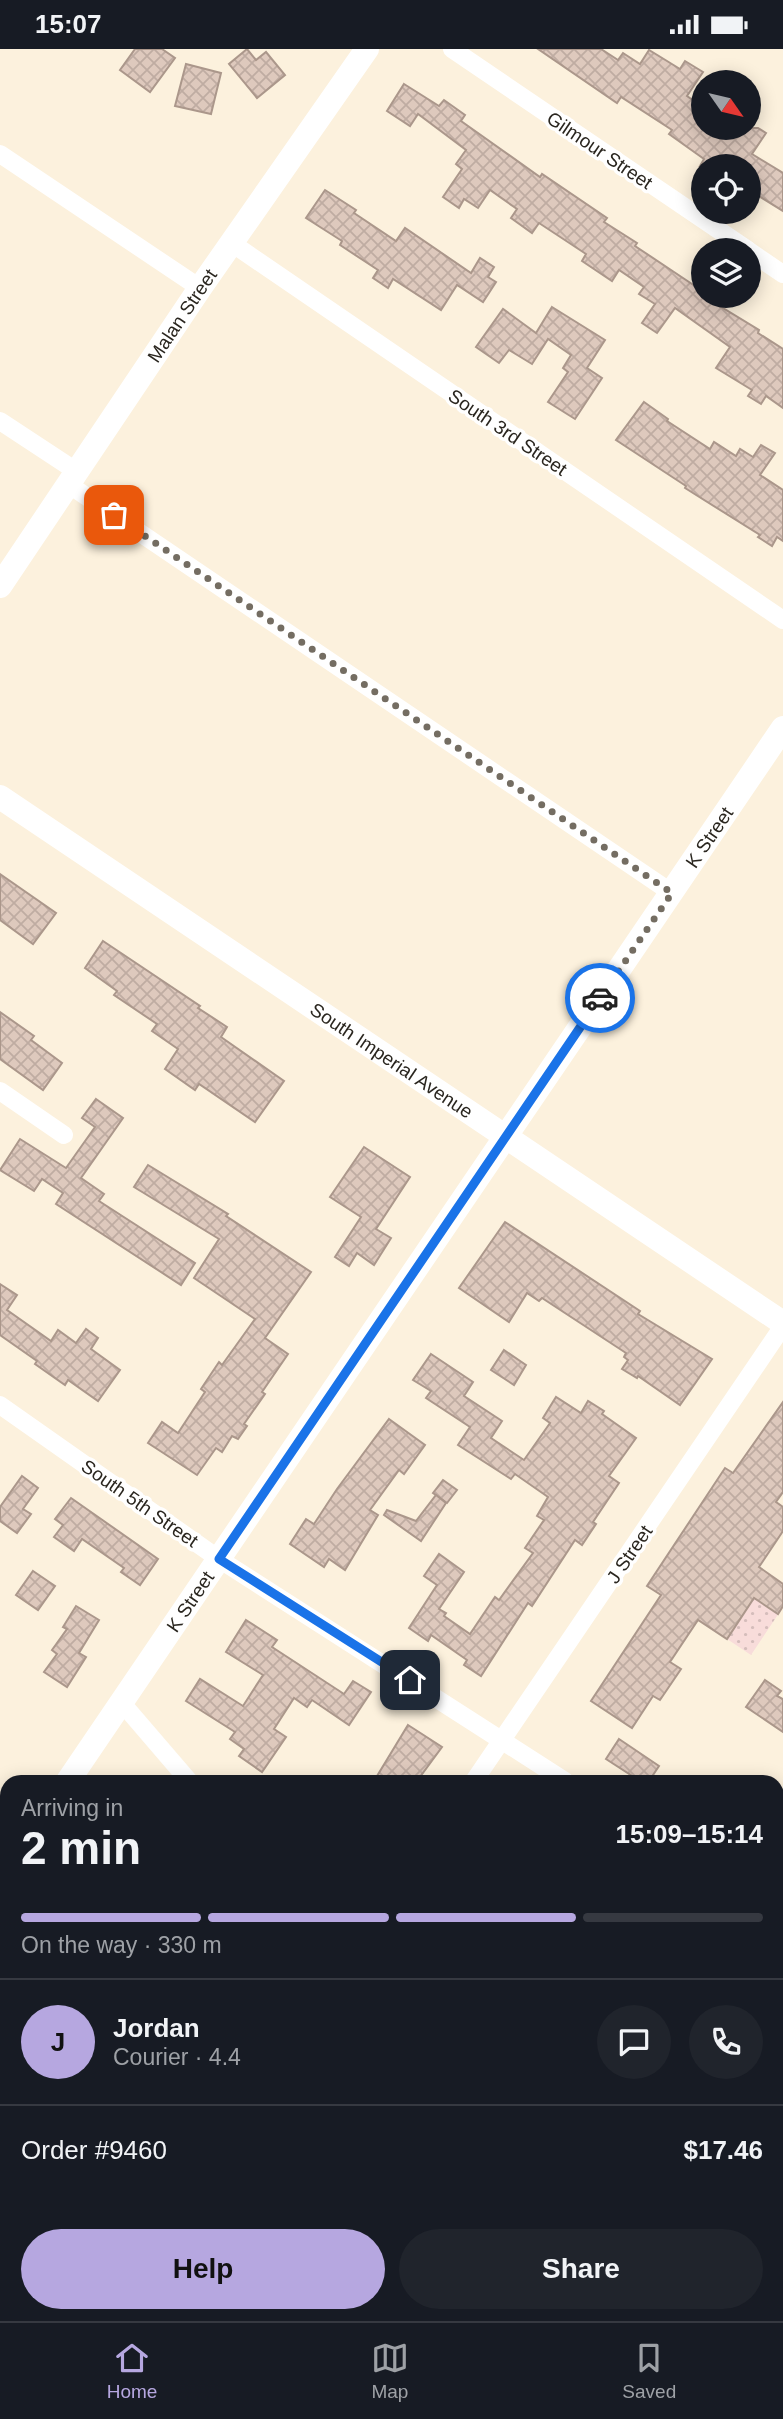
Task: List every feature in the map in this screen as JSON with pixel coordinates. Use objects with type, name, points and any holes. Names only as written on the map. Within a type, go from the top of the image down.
[{"type":"street","name":"Malan Street","points":[[0,586],[200,288],[367,49]]},
{"type":"street","name":"Gilmour Street","points":[[452,49],[730,238]]},
{"type":"street","points":[[0,154],[200,288]]},
{"type":"street","name":"South 3rd Street","points":[[233,244],[783,620]]},
{"type":"street","name":"Gilmour Street","points":[[761,259],[783,274]]},
{"type":"street","points":[[0,421],[72,478],[672,893]]},
{"type":"street","name":"K Street","points":[[72,1775],[783,728]]},
{"type":"street","name":"South Imperial Avenue","points":[[0,797],[783,1325]]},
{"type":"street","points":[[0,1091],[64,1135]]},
{"type":"street","name":"J Street","points":[[478,1775],[783,1325]]},
{"type":"street","name":"South 5th Street","points":[[0,1405],[219,1559],[556,1775]]},
{"type":"street","points":[[122,1703],[184,1775]]},
{"type":"shaded area","points":[[770,1574],[783,1583],[783,1607],[751,1655],[727,1639]]},
{"type":"building","points":[[135,49],[162,49],[175,58],[150,92],[120,70]]},
{"type":"building","points":[[247,49],[256,60],[266,52],[285,75],[257,98],[229,64]]},
{"type":"building","points":[[538,49],[601,49],[618,60],[623,53],[640,64],[649,50],[680,69],[685,61],[700,70],[691,70],[691,90],[687,96],[691,99],[691,140],[761,140],[761,130],[766,133],[752,154],[697,154],[669,134],[672,130],[621,97],[617,103]]},
{"type":"building","points":[[186,64],[221,73],[211,114],[175,106]]},
{"type":"building","points":[[404,84],[439,106],[444,100],[465,115],[461,121],[540,177],[542,174],[607,218],[604,222],[691,283],[691,308],[723,308],[759,330],[758,333],[783,349],[783,408],[766,396],[761,404],[748,396],[752,390],[716,368],[730,347],[675,308],[657,333],[642,323],[655,304],[639,294],[644,287],[619,270],[612,281],[582,261],[586,254],[539,223],[532,233],[511,218],[517,209],[490,190],[478,208],[464,199],[459,208],[443,197],[462,169],[456,164],[466,150],[418,114],[410,126],[387,111]]},
{"type":"building","points":[[761,160],[783,173],[783,211],[761,197]]},
{"type":"building","points":[[325,190],[396,241],[405,228],[471,273],[480,258],[494,267],[488,277],[496,282],[483,302],[457,285],[441,310],[393,279],[388,288],[373,278],[378,270],[340,245],[342,241],[306,218]]},
{"type":"building","points":[[552,307],[605,340],[587,368],[602,378],[575,419],[548,402],[568,372],[563,368],[571,355],[548,339],[532,364],[509,350],[499,363],[476,347],[503,309],[536,333]]},
{"type":"building","points":[[644,402],[668,419],[667,421],[710,449],[714,442],[736,456],[740,449],[753,457],[761,445],[775,453],[760,475],[783,490],[783,541],[777,537],[772,546],[758,537],[760,535],[616,440]]},
{"type":"building","points":[[0,874],[56,913],[33,944],[0,920]]},
{"type":"building","points":[[103,941],[200,1006],[198,1008],[227,1027],[221,1037],[284,1081],[255,1122],[199,1084],[195,1090],[165,1069],[178,1049],[152,1031],[157,1024],[114,995],[117,991],[85,968]]},
{"type":"building","points":[[0,1012],[34,1036],[31,1040],[62,1063],[43,1090],[0,1059]]},
{"type":"building","points":[[96,1099],[123,1118],[81,1178],[104,1194],[99,1201],[195,1263],[181,1285],[56,1204],[63,1193],[42,1179],[34,1191],[0,1170],[20,1139],[66,1168],[95,1127],[82,1118]]},
{"type":"building","points":[[364,1147],[410,1177],[376,1229],[391,1238],[374,1265],[357,1253],[349,1266],[335,1257],[361,1217],[330,1197]]},
{"type":"building","points":[[148,1165],[228,1214],[226,1216],[311,1272],[265,1338],[288,1354],[262,1392],[265,1394],[244,1424],[247,1426],[238,1439],[232,1436],[222,1452],[216,1448],[197,1475],[148,1443],[162,1422],[178,1433],[205,1392],[201,1389],[219,1362],[222,1365],[255,1319],[194,1278],[219,1239],[134,1187]]},
{"type":"building","points":[[505,1222],[640,1311],[638,1314],[712,1359],[680,1405],[638,1376],[637,1378],[622,1369],[628,1360],[624,1357],[626,1353],[542,1298],[539,1301],[527,1293],[509,1322],[459,1288]]},
{"type":"building","points":[[0,1284],[17,1295],[7,1310],[51,1341],[58,1330],[76,1343],[86,1329],[98,1338],[91,1349],[120,1370],[98,1401],[68,1380],[65,1385],[0,1335]]},
{"type":"building","points":[[504,1350],[526,1365],[514,1385],[491,1370]]},
{"type":"building","points":[[431,1354],[473,1382],[464,1396],[502,1421],[491,1438],[524,1460],[550,1423],[543,1418],[556,1397],[581,1413],[588,1401],[636,1438],[609,1476],[619,1483],[593,1522],[596,1524],[582,1545],[575,1540],[532,1606],[528,1603],[481,1676],[464,1665],[467,1660],[431,1635],[428,1641],[409,1628],[437,1585],[424,1576],[439,1554],[464,1572],[439,1609],[446,1613],[444,1616],[470,1634],[495,1597],[499,1600],[533,1553],[525,1548],[544,1520],[537,1516],[548,1497],[515,1474],[511,1479],[458,1445],[470,1427],[426,1398],[431,1391],[413,1380]]},
{"type":"building","points":[[783,1402],[783,1492],[776,1502],[783,1507],[783,1531],[759,1567],[783,1584],[783,1606],[778,1614],[754,1598],[727,1639],[698,1620],[670,1662],[681,1669],[660,1700],[653,1696],[632,1728],[591,1701],[661,1595],[647,1586],[725,1468],[733,1473]]},
{"type":"building","points":[[389,1419],[425,1445],[404,1474],[399,1470],[370,1510],[378,1515],[345,1570],[329,1559],[324,1567],[290,1544],[306,1519],[314,1524]]},
{"type":"building","points":[[22,1476],[38,1488],[23,1509],[31,1514],[17,1533],[0,1521],[0,1507]]},
{"type":"building","points":[[443,1480],[457,1490],[447,1503],[433,1493]]},
{"type":"building","points":[[436,1495],[446,1503],[421,1541],[384,1515],[387,1510],[416,1521]]},
{"type":"building","points":[[71,1498],[158,1559],[140,1585],[121,1572],[124,1568],[82,1539],[74,1551],[54,1537],[63,1525],[55,1519]]},
{"type":"building","points":[[33,1571],[55,1586],[38,1610],[16,1595]]},
{"type":"building","points":[[76,1606],[99,1620],[79,1653],[86,1657],[67,1687],[44,1672],[57,1654],[52,1650],[67,1629],[63,1627]]},
{"type":"building","points":[[246,1620],[277,1640],[272,1647],[344,1694],[353,1681],[371,1692],[349,1725],[312,1700],[307,1707],[294,1698],[274,1729],[286,1737],[262,1772],[239,1756],[244,1749],[230,1739],[235,1732],[186,1701],[200,1679],[243,1706],[263,1675],[226,1652]]},
{"type":"building","points":[[765,1680],[781,1691],[777,1696],[783,1699],[783,1732],[746,1707]]},
{"type":"building","points":[[408,1725],[442,1747],[421,1775],[378,1775]]},
{"type":"building","points":[[619,1739],[659,1766],[653,1775],[631,1775],[606,1759]]},
{"type":"way so far","points":[[114,515],[672,893],[600,998]]},
{"type":"route","points":[[410,1680],[219,1559],[600,998]]}]
